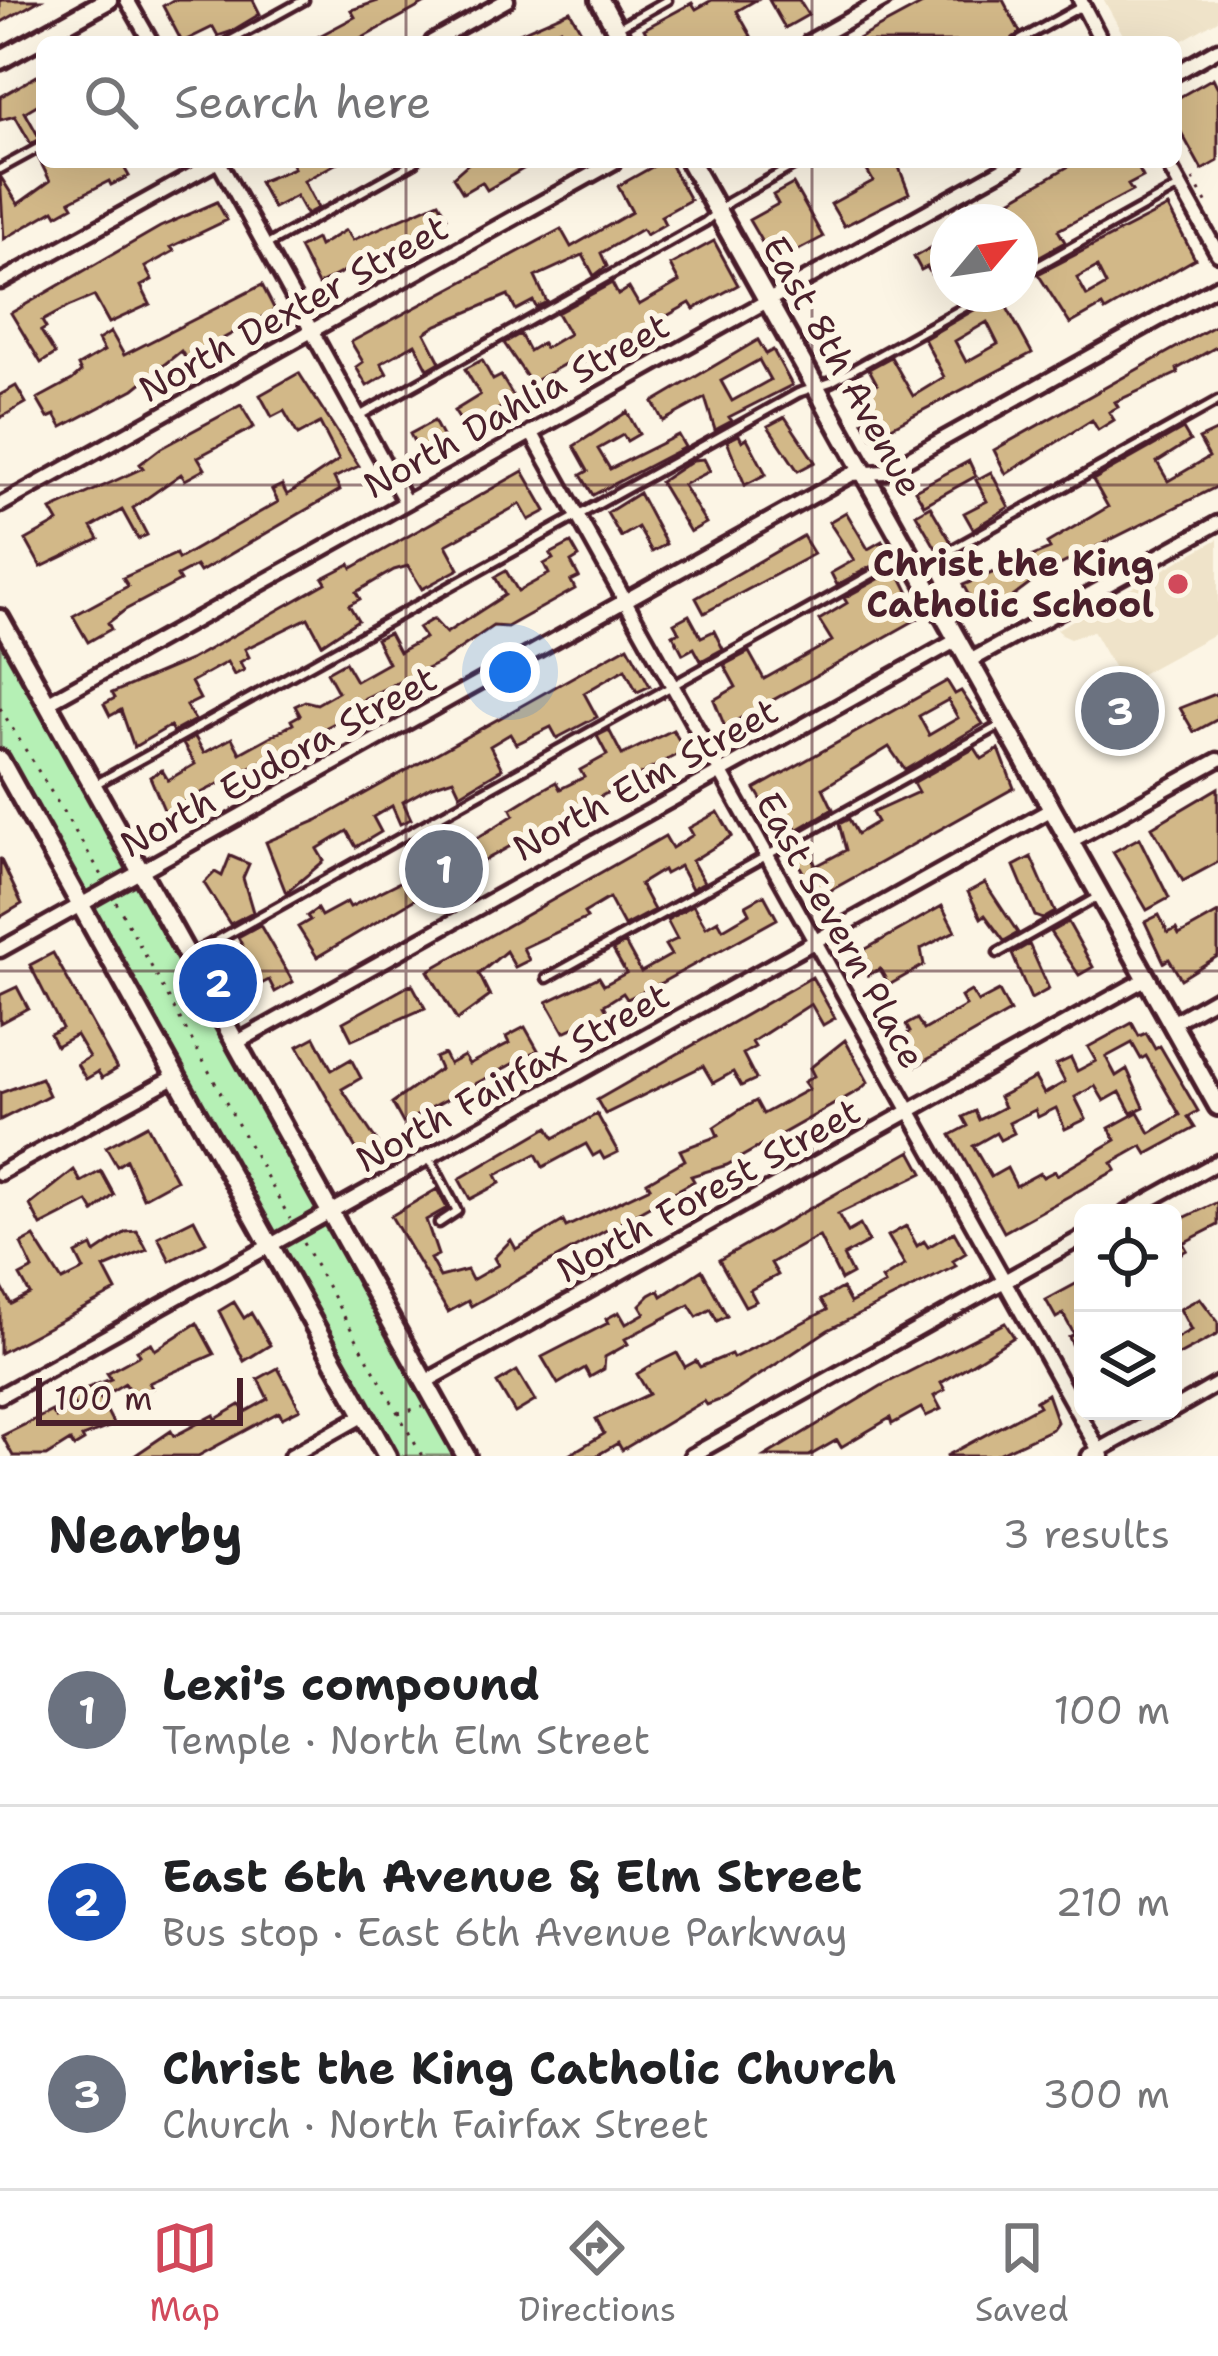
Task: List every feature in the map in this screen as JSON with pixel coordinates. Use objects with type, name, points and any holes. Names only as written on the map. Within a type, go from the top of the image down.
[{"type":"main road","points":[[43,36],[108,0]]},
{"type":"main road","points":[[600,0],[620,35]]},
{"type":"main road","points":[[0,60],[36,40]]},
{"type":"main road","name":"East 8th Avenue","points":[[693,168],[1218,1106]]},
{"type":"main road","points":[[0,619],[466,1456]]},
{"type":"main road","points":[[0,760],[387,1456]]},
{"type":"street","points":[[128,0],[148,36]]},
{"type":"street","points":[[443,36],[507,0]]},
{"type":"street","points":[[820,36],[884,0]]},
{"type":"street","points":[[1082,3],[1099,36]]},
{"type":"street","points":[[1182,70],[1218,49]]},
{"type":"street","points":[[0,283],[206,168]]},
{"type":"street","points":[[220,168],[405,501]]},
{"type":"street","name":"North Dexter Street","points":[[0,506],[603,168]]},
{"type":"street","name":"North Dahlia Street","points":[[46,703],[1005,168]]},
{"type":"street","points":[[1170,168],[1218,254]]},
{"type":"street","name":"North Eudora Street","points":[[0,950],[852,474],[884,472],[1218,286]]},
{"type":"street","name":"East Severn Place","points":[[531,432],[812,943],[1005,1280],[1096,1454]]},
{"type":"street","points":[[970,661],[1218,523]]},
{"type":"street","name":"North Elm Street","points":[[236,1042],[957,640]]},
{"type":"street","points":[[1071,842],[1218,760]]},
{"type":"street","name":"North Fairfax Street","points":[[0,1396],[1052,808]]},
{"type":"street","name":"North Forest Street","points":[[424,1382],[1147,978]]},
{"type":"street","points":[[1172,1023],[1218,997]]},
{"type":"street","points":[[0,1173],[176,1076]]},
{"type":"street","points":[[1142,1204],[1218,1162]]},
{"type":"street","points":[[691,1456],[1074,1242]]},
{"type":"street","points":[[1182,1404],[1218,1384]]},
{"type":"street","points":[[291,1456],[364,1415]]},
{"type":"street","points":[[1096,1454],[1155,1420]]},
{"type":"lane","points":[[239,36],[304,0]]},
{"type":"lane","points":[[620,35],[667,0]]},
{"type":"lane","points":[[1027,36],[1082,3]]},
{"type":"lane","points":[[0,170],[36,149]]},
{"type":"lane","points":[[265,246],[405,168]]},
{"type":"lane","points":[[359,416],[790,168]]},
{"type":"lane","points":[[1038,266],[1180,187]]},
{"type":"lane","points":[[93,786],[955,312]]},
{"type":"lane","points":[[188,957],[671,687],[1218,400]]},
{"type":"lane","points":[[547,978],[1004,723]]},
{"type":"lane","points":[[998,953],[1101,896]]},
{"type":"lane","points":[[429,1157],[457,1211],[439,1222]]},
{"type":"path","points":[[0,708],[110,890],[422,1456]]},
{"type":"path","points":[[396,1414],[435,1401]]},
{"type":"shaded area","points":[[1104,0],[1218,0],[1218,20],[1182,41],[1182,36],[1124,36]]},
{"type":"shaded area","name":"Christ the King Catholic School","points":[[1218,539],[1218,632],[1123,684],[1093,631],[1070,639],[1057,629]]},
{"type":"green space","points":[[0,640],[455,1456],[396,1456],[0,746]]},
{"type":"building","points":[[0,0],[40,0],[0,23]]},
{"type":"building","points":[[173,0],[253,0],[260,14],[218,36],[213,27],[194,36],[179,36],[163,6]]},
{"type":"building","points":[[381,0],[431,0],[366,36],[319,36],[355,17],[351,10]]},
{"type":"building","points":[[712,0],[756,0],[737,11],[751,36],[648,36],[644,29],[692,3],[696,9]]},
{"type":"building","points":[[769,0],[799,0],[808,15],[785,28]]},
{"type":"building","points":[[930,0],[1003,0],[1020,32],[1016,36],[863,36]]},
{"type":"building","points":[[570,11],[584,36],[564,36],[560,29],[547,36],[515,35]]},
{"type":"building","points":[[36,76],[36,106],[25,112],[36,141],[31,144],[15,116],[0,120],[0,97]]},
{"type":"building","points":[[1213,78],[1218,88],[1218,161],[1202,170],[1182,134],[1182,96]]},
{"type":"building","points":[[44,168],[124,168],[129,176],[111,185],[109,181],[70,201],[73,206],[57,215],[54,210],[4,239],[0,176],[18,204],[50,181]]},
{"type":"building","points":[[294,168],[328,168],[304,181],[318,208],[306,214],[296,196],[273,208],[259,182]]},
{"type":"building","points":[[463,168],[525,168],[487,190],[482,182],[463,193],[453,177]]},
{"type":"building","points":[[650,168],[672,168],[690,200],[661,216],[665,224],[646,235],[642,229],[601,253],[607,266],[594,276],[583,255],[535,277],[547,302],[536,307],[533,301],[516,310],[508,295],[437,325],[425,333],[440,362],[428,369],[415,344],[381,363],[387,374],[367,386],[356,367],[363,362],[351,342],[561,229],[571,247],[632,212],[618,186]]},
{"type":"building","points":[[865,168],[899,168],[909,193],[844,226],[831,204],[873,181]]},
{"type":"building","points":[[1066,168],[1138,168],[1143,177],[1128,185],[1132,191],[1058,230],[1065,242],[1038,257],[1038,204],[1003,204]]},
{"type":"building","points":[[793,184],[823,237],[774,263],[749,220],[778,204],[773,195]]},
{"type":"building","points":[[217,202],[227,220],[171,247],[174,251],[145,267],[152,280],[141,286],[150,304],[109,323],[94,296],[42,321],[46,328],[41,331],[55,354],[41,363],[11,313],[160,227]]},
{"type":"building","points":[[439,202],[447,217],[318,285],[299,248],[316,239],[319,246],[346,230],[353,240]]},
{"type":"building","points":[[1168,207],[1195,259],[1105,311],[1102,306],[1070,324],[1038,274]],"holes":[[[1097,267],[1106,285],[1087,296],[1077,278]]]},
{"type":"building","points":[[714,241],[738,285],[694,309],[690,303],[583,363],[579,356],[531,383],[504,343],[520,334],[529,351],[542,343],[545,348],[569,334],[557,313],[612,283],[618,295],[629,288],[639,305],[679,282],[670,265]]},
{"type":"building","points":[[930,248],[930,272],[927,267],[921,270],[914,257]]},
{"type":"building","points":[[262,285],[275,310],[186,359],[181,351],[134,389],[62,427],[55,415],[48,418],[37,399],[81,372],[78,366],[104,351],[98,340],[111,332],[124,355]]},
{"type":"building","points":[[971,312],[1009,312],[1032,353],[872,437],[863,421],[870,417],[857,395],[877,384],[869,369],[891,357],[913,396],[944,377],[924,339]],"holes":[[[987,322],[998,344],[966,362],[955,341]]]},
{"type":"building","points":[[1218,324],[1218,346],[1177,369],[1178,373],[1115,402],[1118,407],[1109,412],[1114,420],[1098,430],[1092,420],[1006,474],[994,450]]},
{"type":"building","points":[[758,340],[766,354],[773,350],[792,385],[729,417],[732,421],[715,430],[705,398],[663,421],[653,402]],"holes":[[[759,360],[770,380],[732,401],[721,381]]]},
{"type":"building","points":[[482,360],[493,380],[501,376],[515,399],[466,429],[454,411],[480,395],[465,369]]},
{"type":"building","points":[[299,373],[359,466],[334,478],[340,490],[200,572],[196,566],[177,576],[180,581],[125,610],[108,623],[111,629],[88,642],[73,616],[128,586],[123,578],[176,554],[178,559],[278,502],[272,490],[282,485],[287,495],[339,460],[320,423],[298,435],[284,411],[272,417],[260,395]]},
{"type":"building","points":[[16,386],[26,403],[0,418],[0,395]]},
{"type":"building","points":[[241,405],[254,427],[198,457],[205,469],[185,480],[181,474],[133,508],[147,535],[138,539],[122,510],[92,527],[99,539],[41,567],[26,540],[58,522],[51,510],[143,468],[140,464],[161,448]]},
{"type":"building","points":[[627,412],[639,434],[627,441],[623,435],[598,449],[610,469],[678,435],[685,447],[593,495],[581,475],[588,471],[574,446]]},
{"type":"building","points":[[785,417],[815,462],[798,471],[768,426]]},
{"type":"building","points":[[434,421],[443,438],[418,450],[410,434]]},
{"type":"building","points":[[1183,429],[1190,441],[1157,462],[1168,481],[1209,457],[1199,439],[1218,430],[1218,486],[1046,572],[1002,605],[999,600],[978,612],[963,585],[1050,549],[1047,543],[1108,507],[1093,480]]},
{"type":"building","points":[[739,435],[742,441],[747,438],[766,474],[745,485],[727,441]]},
{"type":"building","points":[[704,459],[710,471],[683,485],[706,523],[690,532],[660,482],[693,460]]},
{"type":"building","points":[[969,461],[976,476],[924,505],[915,490]]},
{"type":"building","points":[[523,471],[546,511],[529,520],[520,504],[446,545],[459,569],[422,589],[408,566],[394,570],[356,592],[360,599],[349,605],[358,620],[322,644],[308,618],[245,649],[249,657],[240,662],[244,670],[234,675],[227,662],[191,682],[200,699],[186,706],[195,720],[173,732],[170,726],[134,747],[121,710],[110,716],[104,704],[115,698],[112,693],[190,660],[326,583],[323,578],[350,564],[352,568]]},
{"type":"building","points":[[991,472],[1009,507],[973,529],[964,513],[987,501],[976,480]]},
{"type":"building","points":[[639,493],[666,544],[652,552],[638,527],[621,537],[607,513]]},
{"type":"building","points":[[930,506],[951,542],[937,550],[916,514]]},
{"type":"building","points":[[846,512],[868,549],[882,541],[890,556],[837,585],[831,573],[854,560],[829,522]]},
{"type":"building","points":[[803,536],[814,554],[704,613],[696,598]]},
{"type":"building","points":[[571,543],[579,557],[571,562],[579,577],[571,581],[575,589],[507,627],[493,626],[439,663],[365,698],[346,717],[165,812],[150,777],[162,770],[168,780],[195,764],[183,744],[195,737],[204,753],[232,738],[240,753],[293,724],[291,720],[300,715],[295,706],[305,701],[317,704],[338,692],[327,672],[345,662],[356,681],[388,663],[376,639],[389,633],[399,652],[425,638],[418,628],[433,619],[446,633],[505,595],[495,577],[506,571],[518,591],[549,574],[544,564],[553,559],[550,554]]},
{"type":"building","points":[[897,569],[921,617],[725,727],[714,700],[736,687],[724,665],[749,652],[764,679],[832,641],[819,620],[847,603],[844,598]]},
{"type":"building","points":[[689,615],[701,637],[714,631],[723,649],[701,661],[694,648],[683,654],[673,635],[679,632],[674,623]]},
{"type":"building","points":[[628,646],[650,686],[637,692],[625,669],[584,693],[597,717],[557,738],[551,727],[516,744],[510,734],[490,746],[502,769],[460,794],[453,779],[432,786],[403,802],[411,819],[400,824],[392,806],[373,817],[381,832],[356,847],[347,831],[317,849],[324,861],[286,893],[266,842],[318,820]]},
{"type":"building","points":[[947,681],[955,694],[961,691],[983,724],[905,770],[889,747],[823,788],[833,809],[797,830],[791,819],[778,827],[755,789]],"holes":[[[948,700],[958,718],[929,735],[919,716]]]},
{"type":"building","points":[[1218,693],[1218,719],[1194,732],[1180,708]]},
{"type":"building","points":[[609,730],[622,755],[673,730],[685,750],[431,890],[421,869],[436,861],[421,835],[435,827],[440,835],[458,824],[469,843],[514,815],[511,809],[540,791],[556,782],[560,789],[584,777],[580,770],[607,755],[597,736]]},
{"type":"building","points":[[975,748],[982,759],[999,749],[1014,788],[817,898],[797,861],[810,854],[816,866],[846,850],[839,824],[849,819],[857,834],[877,822],[872,813],[918,792],[913,783]]},
{"type":"building","points":[[1218,788],[1218,862],[1183,881],[1152,827]]},
{"type":"building","points":[[718,812],[732,836],[692,861],[704,882],[692,889],[680,866],[665,874],[663,870],[640,884],[654,910],[624,926],[609,898],[584,913],[587,918],[523,948],[529,960],[515,967],[506,951],[479,974],[490,996],[457,1020],[428,971],[665,836],[672,848],[693,835],[689,828]]},
{"type":"building","points":[[1139,838],[1169,898],[1147,910],[1113,852]]},
{"type":"building","points":[[230,856],[249,864],[243,878],[253,912],[230,924],[204,883],[215,872],[222,876]]},
{"type":"building","points":[[1031,857],[1055,912],[1043,919],[1035,916],[1014,866]]},
{"type":"building","points":[[0,858],[22,904],[0,917]]},
{"type":"building","points":[[406,879],[417,898],[317,957],[298,927],[310,920],[307,916],[317,909],[321,916],[347,902],[350,907]]},
{"type":"building","points":[[985,883],[1018,933],[1004,941],[985,915],[981,918],[968,892]]},
{"type":"building","points":[[764,895],[777,919],[659,984],[627,999],[623,993],[604,1005],[608,1012],[564,1032],[547,1002],[599,977],[604,985],[626,973],[613,950],[625,943],[641,972],[671,955],[665,945],[677,939],[667,920],[693,905],[706,927],[718,920],[723,929],[750,913],[746,905]]},
{"type":"building","points":[[942,906],[955,931],[921,949],[924,965],[889,985],[880,969],[868,975],[857,954]]},
{"type":"building","points":[[1218,913],[1218,956],[1181,979],[1169,959],[1164,962],[1145,922],[1159,915],[1168,933],[1176,929],[1179,935]]},
{"type":"building","points":[[1068,922],[1093,967],[1079,975],[1050,932]]},
{"type":"building","points":[[260,925],[293,982],[275,992],[269,980],[261,984],[238,937]]},
{"type":"building","points":[[1029,944],[1049,989],[1031,999],[1012,954]]},
{"type":"building","points":[[53,953],[117,1069],[102,1078],[98,1072],[86,1079],[77,1064],[89,1057],[76,1035],[56,1046],[50,1034],[62,1028],[30,965]]},
{"type":"building","points":[[812,977],[835,1018],[823,1025],[811,1004],[752,1042],[755,1047],[743,1054],[756,1079],[741,1086],[733,1072],[713,1083],[703,1066],[605,1114],[597,1100]]},
{"type":"building","points":[[412,984],[425,1008],[352,1040],[343,1022]]},
{"type":"building","points":[[17,987],[28,1008],[0,1023],[0,995]]},
{"type":"building","points":[[971,991],[978,1002],[999,991],[1010,1012],[916,1066],[900,1038],[910,1032],[906,1025],[917,1019],[924,1030],[966,1006],[961,997]]},
{"type":"building","points":[[1132,1023],[1139,1036],[1146,1033],[1155,1049],[1160,1046],[1198,1111],[1188,1117],[1195,1128],[1147,1154],[1142,1146],[1112,1163],[1116,1170],[1004,1232],[951,1135],[968,1126],[963,1117],[975,1111],[979,1120],[1004,1107],[999,1097],[1035,1078],[1044,1094],[1065,1082],[1056,1065],[1071,1058],[1077,1071],[1096,1061],[1088,1047]],"holes":[[[1132,1043],[1141,1059],[1146,1056],[1180,1115],[1150,1133],[1138,1112],[1109,1128],[1116,1140],[1057,1175],[1055,1171],[1043,1177],[1040,1173],[1016,1186],[1007,1168],[991,1177],[973,1146],[996,1133],[1000,1140],[1014,1133],[1009,1123],[1035,1110],[1038,1117],[1056,1108],[1065,1129],[1086,1119],[1075,1097],[1095,1086],[1104,1101],[1120,1092],[1131,1113],[1144,1107],[1127,1069],[1116,1076],[1106,1057]]]},
{"type":"building","points":[[525,1027],[538,1050],[403,1123],[392,1103],[440,1069],[435,1058],[444,1054],[449,1064],[464,1056],[469,1064],[509,1043],[506,1037]]},
{"type":"building","points":[[315,1037],[332,1070],[351,1059],[361,1078],[342,1089],[378,1143],[359,1154],[298,1046]]},
{"type":"building","points":[[845,1040],[868,1082],[861,1089],[727,1165],[691,1176],[694,1181],[471,1306],[468,1301],[448,1312],[391,1216],[437,1189],[447,1208],[426,1220],[438,1255],[430,1259],[440,1277],[467,1270],[472,1280],[498,1265],[494,1258],[511,1240],[516,1249],[563,1221],[566,1227],[650,1187],[647,1182],[685,1160],[680,1150],[718,1136],[714,1127],[741,1109],[756,1101],[763,1114],[809,1089],[804,1082],[814,1076],[810,1068]]},
{"type":"building","points":[[41,1078],[49,1095],[0,1120],[0,1093]]},
{"type":"building","points":[[597,1114],[618,1152],[604,1159],[600,1152],[593,1156],[586,1144],[543,1167],[536,1154],[496,1175],[500,1183],[470,1199],[459,1179],[548,1127],[554,1138]]},
{"type":"building","points":[[147,1125],[176,1180],[143,1198],[126,1160],[117,1166],[106,1147]]},
{"type":"building","points":[[911,1151],[923,1173],[838,1214],[848,1232],[860,1225],[869,1242],[843,1256],[852,1274],[841,1280],[819,1236],[771,1263],[778,1275],[750,1290],[756,1301],[745,1306],[719,1260]]},
{"type":"building","points":[[74,1170],[81,1182],[101,1171],[114,1195],[94,1212],[88,1202],[41,1226],[30,1205]]},
{"type":"building","points":[[1218,1202],[1218,1225],[1183,1243],[1187,1250],[1182,1253],[1182,1219]]},
{"type":"building","points":[[194,1219],[206,1242],[170,1261],[158,1237]]},
{"type":"building","points":[[906,1226],[917,1246],[924,1241],[928,1247],[954,1232],[966,1253],[953,1261],[956,1266],[828,1330],[725,1398],[707,1405],[704,1401],[622,1450],[618,1443],[596,1456],[567,1456],[604,1434],[596,1419],[649,1394],[637,1374],[650,1366],[677,1353],[685,1367],[696,1361],[700,1367],[731,1354],[733,1358],[827,1310],[821,1300],[842,1288],[850,1303],[885,1284],[882,1279],[905,1265],[888,1236]]},
{"type":"building","points":[[137,1231],[147,1250],[104,1268],[116,1291],[0,1353],[0,1284],[11,1304],[30,1294],[20,1276],[33,1269],[21,1244],[34,1237],[62,1281],[84,1270],[76,1254],[92,1246],[95,1253],[126,1232]]},
{"type":"building","points":[[702,1270],[727,1316],[717,1321],[711,1309],[697,1317],[689,1305],[625,1339],[628,1344],[605,1357],[604,1369],[590,1377],[585,1368],[558,1384],[542,1357],[608,1323],[606,1319],[619,1312],[626,1324],[645,1313],[640,1305],[650,1295],[659,1290],[662,1296]]},
{"type":"building","points":[[1074,1285],[1074,1334],[1063,1314],[1056,1318],[1046,1300]]},
{"type":"building","points":[[1200,1298],[1218,1322],[1218,1334],[1182,1353],[1182,1335],[1191,1330],[1182,1308]]},
{"type":"building","points":[[234,1302],[244,1318],[251,1313],[270,1345],[244,1361],[219,1311]]},
{"type":"building","points":[[197,1323],[214,1354],[149,1383],[152,1388],[134,1399],[125,1383],[100,1398],[114,1425],[82,1437],[84,1441],[74,1447],[70,1441],[46,1456],[13,1456],[2,1436],[52,1411],[56,1418],[75,1407],[69,1395],[111,1379],[107,1373],[140,1355],[137,1350],[151,1343],[155,1350]]},
{"type":"building","points":[[1005,1323],[1014,1337],[941,1383],[945,1390],[934,1396],[941,1409],[926,1416],[921,1408],[892,1424],[890,1418],[841,1447],[837,1440],[809,1456],[765,1456],[881,1386]]},
{"type":"building","points":[[278,1368],[300,1409],[282,1418],[279,1412],[198,1456],[134,1456],[171,1431],[174,1436],[214,1415],[216,1419],[240,1405],[245,1412],[268,1399],[258,1379]]},
{"type":"building","points":[[517,1371],[535,1401],[515,1413],[497,1383]]},
{"type":"building","points":[[1047,1394],[1057,1422],[1052,1429],[994,1456],[946,1456],[1039,1406],[1036,1401]]},
{"type":"place","name":"Christ the King Catholic School","points":[[1178,584]]},
{"type":"place","name":"Christ the King Catholic Church","points":[[1120,711]]},
{"type":"place","name":"Lexi's compound","points":[[444,869]]},
{"type":"place","name":"East 6th Avenue & Elm Street","points":[[218,983]]}]
